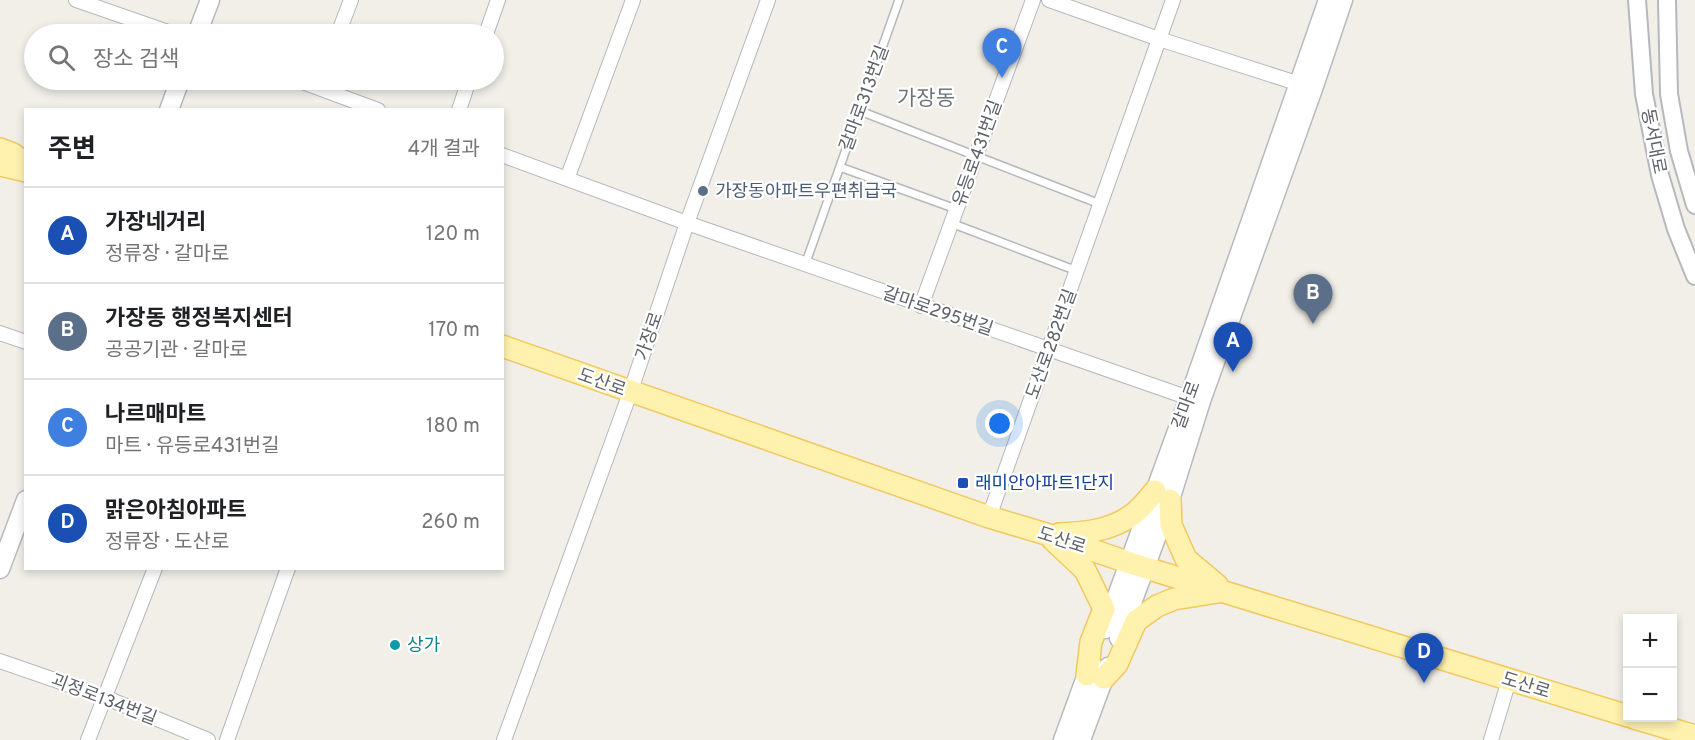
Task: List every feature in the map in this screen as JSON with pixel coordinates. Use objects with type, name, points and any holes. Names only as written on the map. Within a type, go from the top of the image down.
[{"type":"main road","points":[[201,24],[210,0]]},
{"type":"main road","name":"갈마로","points":[[1162,495],[1204,391],[1306,86],[1328,0]]},
{"type":"main road","name":"갈마로","points":[[1063,740],[1095,676],[1138,566],[1162,495],[1189,398],[1306,86],[1343,0]]},
{"type":"main road","points":[[170,108],[176,90]]},
{"type":"main road","points":[[0,149],[13,154],[24,162]]},
{"type":"main road","points":[[0,165],[24,171]]},
{"type":"main road","name":"도산로","points":[[504,347],[989,518],[1623,714]]},
{"type":"main road","points":[[1046,534],[1083,533],[1110,528],[1134,515],[1162,495],[1171,525],[1186,559],[1224,591]]},
{"type":"main road","points":[[0,568],[24,505]]},
{"type":"main road","points":[[1046,534],[1085,570],[1104,609],[1091,642],[1095,676],[1117,664],[1136,621],[1157,606],[1174,599],[1224,591]]},
{"type":"main road","name":"갈마로","points":[[1081,740],[1095,676]]},
{"type":"main road","points":[[1650,722],[1695,736]]},
{"type":"street","points":[[76,0],[145,24]]},
{"type":"street","points":[[342,24],[351,0]]},
{"type":"street","points":[[490,24],[498,0]]},
{"type":"street","points":[[567,179],[633,0]]},
{"type":"street","name":"가장로","points":[[504,740],[630,393],[687,223],[768,0]]},
{"type":"street","name":"유등로431번길","points":[[921,306],[1033,0]]},
{"type":"street","points":[[1049,0],[1159,39],[1306,86]]},
{"type":"street","name":"도산로282번길","points":[[989,518],[1173,0]]},
{"type":"street","name":"동서대로","points":[[1636,0],[1644,94],[1660,175],[1676,229],[1695,276]]},
{"type":"street","name":"동서대로","points":[[1667,0],[1669,94],[1679,151],[1695,205]]},
{"type":"street","points":[[335,90],[374,108]]},
{"type":"street","points":[[460,108],[466,90]]},
{"type":"street","name":"갈마로295번길","points":[[504,156],[805,265],[1189,398]]},
{"type":"street","points":[[0,333],[24,341]]},
{"type":"street","points":[[88,740],[154,570]]},
{"type":"street","points":[[227,740],[287,570]]},
{"type":"street","name":"괴정로134번길","points":[[0,661],[104,697],[208,740]]},
{"type":"street","points":[[1491,740],[1509,680]]},
{"type":"lane","name":"갈마로313번길","points":[[805,265],[899,0]]},
{"type":"lane","points":[[860,111],[1101,204]]},
{"type":"lane","points":[[840,166],[1077,271]]},
{"type":"place","name":"나르매마트","points":[[1002,78]]},
{"type":"place","name":"가장동아파트우편취급국","points":[[703,191]]},
{"type":"place","name":"가장동 행정복지센터","points":[[1313,324]]},
{"type":"place","name":"가장네거리","points":[[1233,372]]},
{"type":"place","name":"래미안아파트1단지","points":[[963,483]]},
{"type":"place","name":"상가","points":[[395,645]]},
{"type":"place","name":"맑은아침아파트","points":[[1424,683]]},
{"type":"district","name":"가장동","points":[[926,98]]}]
